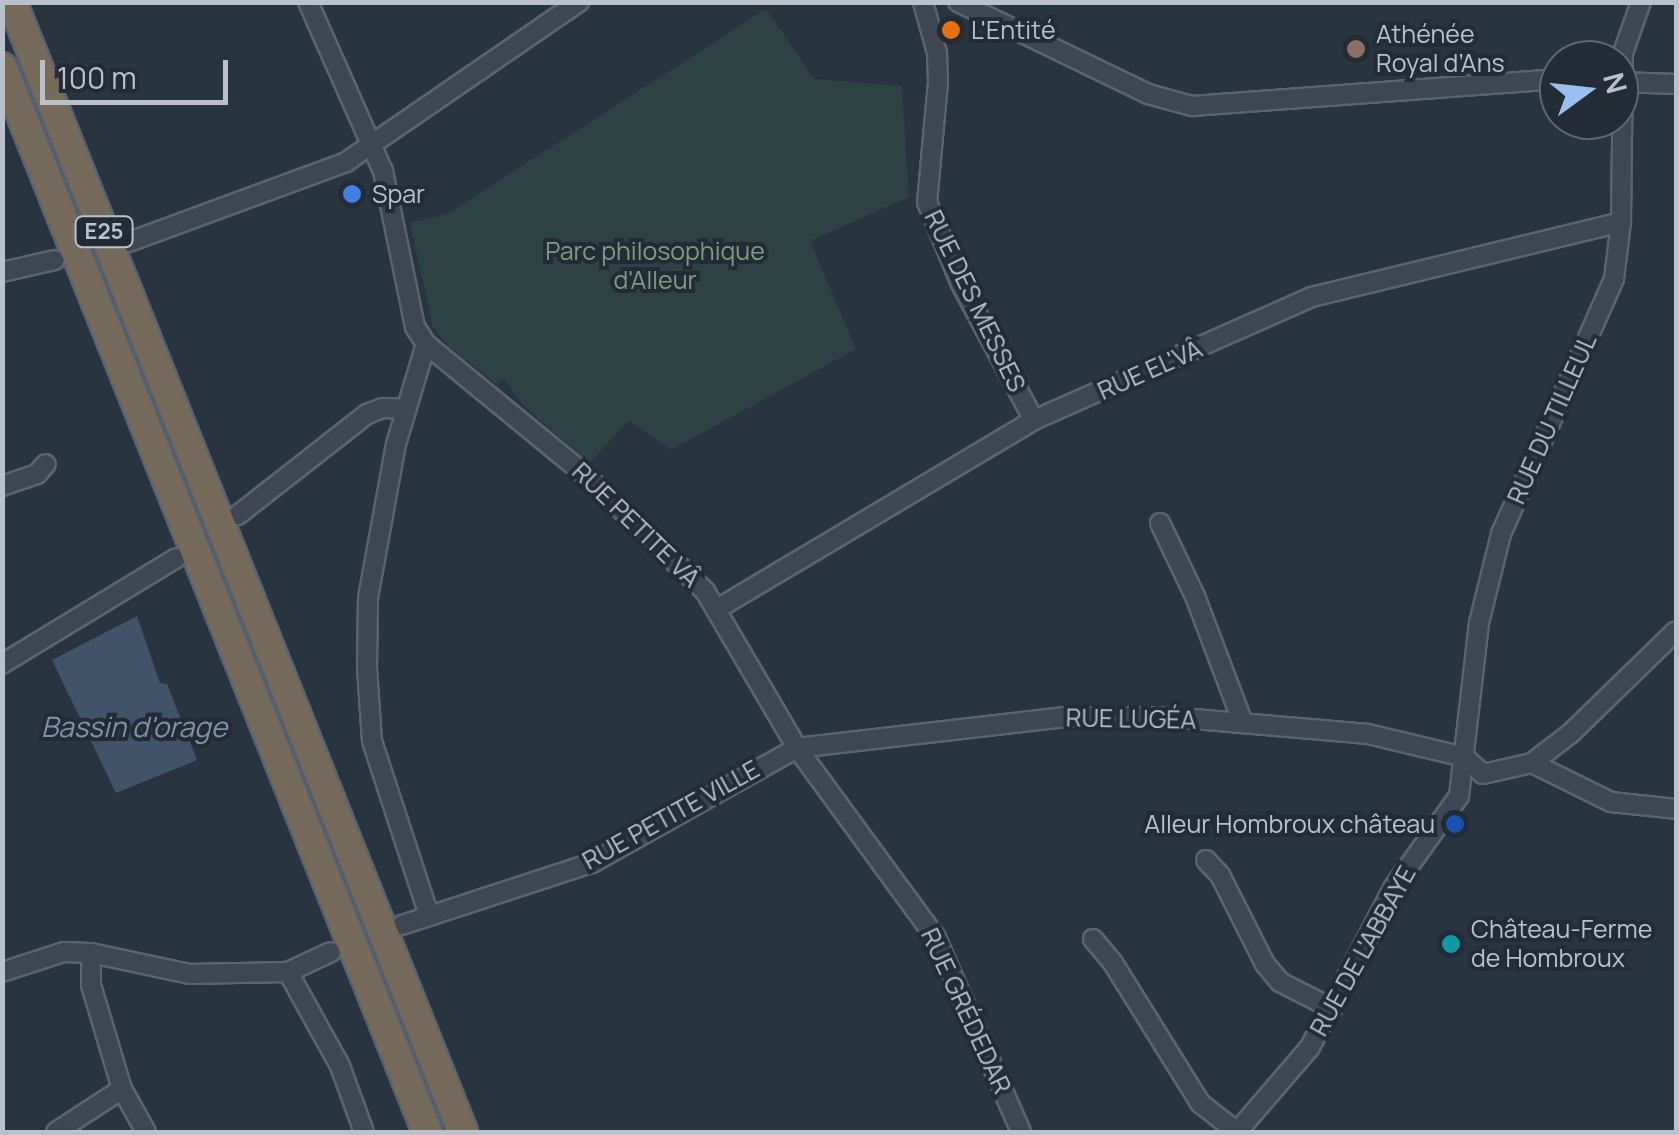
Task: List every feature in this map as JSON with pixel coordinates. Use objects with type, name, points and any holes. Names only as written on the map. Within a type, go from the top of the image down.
[{"type":"highway","name":"E25","points":[[12,2],[463,1132]]},
{"type":"highway","name":"E25","points":[[2,67],[428,1132]]},
{"type":"street","points":[[308,2],[383,171],[416,327],[426,344],[406,409],[368,598],[367,668],[372,741],[429,915]]},
{"type":"street","points":[[129,242],[346,162],[579,2]]},
{"type":"street","name":"RUE DES MESSES","points":[[922,2],[938,53],[927,202],[961,284],[1034,420]]},
{"type":"street","points":[[958,2],[1148,94],[1192,106],[1539,80]]},
{"type":"street","name":"RUE DU TILLEUL","points":[[1628,40],[1640,2]]},
{"type":"street","points":[[1639,83],[1676,84]]},
{"type":"street","name":"RUE DU TILLEUL","points":[[1464,756],[1478,623],[1500,534],[1614,279],[1620,222],[1621,140]]},
{"type":"street","name":"RUE EL'VÂ","points":[[717,610],[1034,420],[1312,297],[1620,222]]},
{"type":"street","points":[[2,272],[55,260]]},
{"type":"street","name":"RUE PETITE VÂ","points":[[426,344],[588,477],[683,566],[717,610],[797,748]]},
{"type":"street","points":[[238,514],[367,414],[383,408],[406,409]]},
{"type":"street","points":[[2,486],[36,474],[46,464]]},
{"type":"street","points":[[1160,524],[1194,596],[1243,723]]},
{"type":"street","points":[[2,664],[176,558]]},
{"type":"street","points":[[1676,631],[1571,733],[1532,763],[1611,802],[1676,809]]},
{"type":"street","name":"RUE LUGÉA","points":[[797,748],[1063,717],[1171,716],[1368,734],[1464,756],[1483,774],[1532,763]]},
{"type":"street","name":"RUE PETITE VILLE","points":[[402,925],[592,863],[797,748]]},
{"type":"street","name":"RUE GRÉDEDAR","points":[[797,748],[936,938],[1021,1132]]},
{"type":"street","name":"RUE DE L'ABBAYE","points":[[1237,1132],[1310,1046],[1333,1008],[1394,888],[1459,796],[1464,756]]},
{"type":"street","points":[[1206,860],[1220,875],[1264,964],[1280,982],[1333,1008]]},
{"type":"street","points":[[1093,939],[1113,963],[1200,1102],[1237,1132]]},
{"type":"street","points":[[2,972],[64,952],[92,953],[190,974],[288,972],[331,952]]},
{"type":"street","points":[[92,953],[91,985],[122,1089],[146,1132]]},
{"type":"street","points":[[288,972],[340,1066],[364,1132]]},
{"type":"street","points":[[56,1132],[122,1089]]},
{"type":"green space","name":"Parc philosophique d'Alleur","points":[[766,9],[814,79],[902,86],[909,197],[810,241],[856,349],[671,450],[629,421],[589,463],[523,405],[504,379],[496,384],[445,343],[433,327],[410,223],[447,214]]},
{"type":"water","name":"Bassin d'orage","points":[[137,616],[160,683],[167,684],[197,760],[116,793],[52,660]]},
{"type":"place","name":"L'Entité","points":[[951,30]]},
{"type":"place","name":"Athénée Royal d’Ans","points":[[1356,49]]},
{"type":"place","name":"Spar","points":[[352,194]]},
{"type":"place","name":"Alleur Hombroux château","points":[[1455,824]]},
{"type":"place","name":"Château-Ferme de Hombroux","points":[[1451,944]]}]
